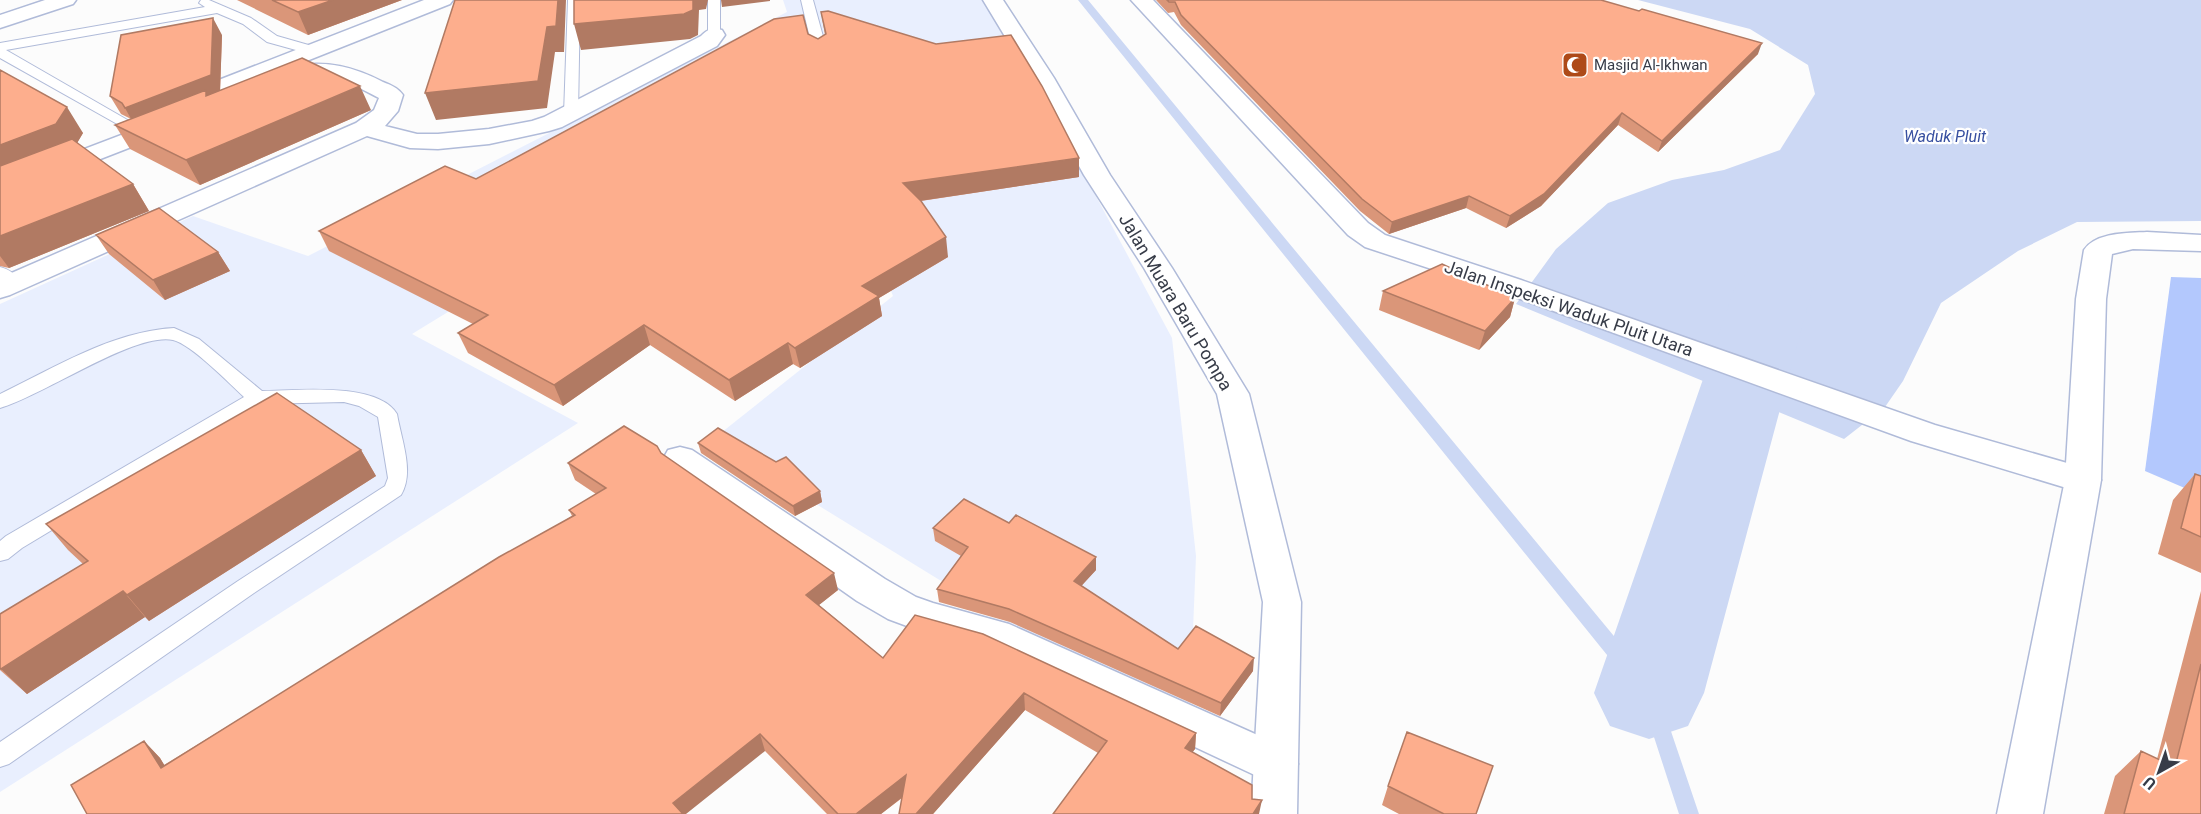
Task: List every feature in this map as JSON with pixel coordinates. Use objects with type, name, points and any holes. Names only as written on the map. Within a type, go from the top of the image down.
[{"type":"street","points":[[0,22],[66,0]]},
{"type":"street","points":[[0,173],[442,0]]},
{"type":"street","name":"Jalan Muara Baru Pompa","points":[[993,0],[1042,78],[1097,175],[1158,268],[1233,394],[1282,602],[1274,814]]},
{"type":"street","name":"Jalan Inspeksi Waduk Pluit Utara","points":[[1141,0],[1358,229],[1375,241],[1511,286],[1923,433],[2083,480]]},
{"type":"street","points":[[366,129],[424,142],[535,128],[571,114],[709,42],[714,35]]},
{"type":"street","points":[[0,190],[287,76],[313,69],[336,69],[366,81],[391,95],[390,106],[382,118],[366,129],[5,281]]},
{"type":"street","points":[[2020,814],[2083,480],[2091,299],[2098,250],[2106,245],[2122,242],[2201,243]]},
{"type":"street","points":[[680,459],[871,590],[902,608],[929,618],[995,635],[1276,764]]},
{"type":"lane","points":[[199,0],[247,21],[272,39],[314,51]]},
{"type":"lane","points":[[571,114],[574,0]]},
{"type":"lane","points":[[714,0],[714,35]]},
{"type":"lane","points":[[807,0],[820,51]]},
{"type":"lane","points":[[0,47],[217,9]]},
{"type":"lane","points":[[0,52],[126,125]]},
{"type":"lane","points":[[0,402],[127,343],[158,335],[175,334],[190,340],[257,398]]},
{"type":"lane","points":[[0,553],[14,542],[257,398],[344,396],[365,401],[387,414],[398,478],[394,490],[246,587],[0,756]]},
{"type":"shaded area","points":[[783,0],[985,0],[1031,75],[1172,338],[1196,556],[1187,779],[1102,680],[712,440],[893,296],[849,186],[804,94],[412,334],[578,423],[0,792],[0,304],[193,216],[308,256],[787,12]]},
{"type":"shaded area","points":[[2171,277],[2201,278],[2201,495],[2145,471]]},
{"type":"water","name":"Waduk Pluit","points":[[1638,0],[2201,0],[2201,221],[2077,222],[2018,251],[1941,303],[1903,381],[1885,407],[1844,439],[1516,304],[1556,249],[1608,203],[1672,180],[1724,170],[1780,150],[1815,94],[1808,65],[1750,29]]},
{"type":"building","points":[[272,0],[333,0],[298,12]]},
{"type":"building","points":[[455,0],[558,0],[556,26],[547,27],[538,81],[425,93]]},
{"type":"building","points":[[574,0],[693,0],[693,10],[684,14],[574,24]]},
{"type":"building","points":[[1167,0],[1601,0],[1639,11],[1642,9],[1762,43],[1662,141],[1622,113],[1544,194],[1510,216],[1469,196],[1392,222],[1362,199],[1181,15],[1175,2]]},
{"type":"building","points":[[828,11],[936,44],[1011,35],[1042,86],[1079,158],[903,183],[921,201],[946,237],[862,286],[879,296],[795,348],[788,343],[729,380],[644,325],[554,385],[458,333],[488,315],[319,231],[445,166],[476,179],[774,19],[803,15],[808,34],[818,39],[826,34],[821,12]]},
{"type":"building","points":[[213,18],[211,75],[125,108],[122,103],[110,96],[121,35]]},
{"type":"building","points":[[302,58],[360,86],[186,160],[115,125],[206,90],[206,96]]},
{"type":"building","points":[[0,70],[67,107],[56,124],[0,145]]},
{"type":"building","points":[[72,139],[133,184],[0,236],[0,166]]},
{"type":"building","points":[[159,208],[218,252],[153,280],[96,235]]},
{"type":"building","points":[[1442,264],[1515,298],[1485,331],[1383,291]]},
{"type":"building","points":[[277,393],[361,450],[127,595],[123,591],[0,668],[0,614],[88,561],[46,524]]},
{"type":"building","points":[[624,426],[657,446],[661,453],[834,573],[806,595],[883,658],[915,615],[983,634],[1196,733],[1185,748],[1252,785],[1252,799],[1262,800],[1253,814],[1053,814],[1107,741],[1024,693],[916,814],[899,814],[906,775],[856,814],[838,814],[760,734],[673,803],[683,814],[87,814],[71,785],[144,741],[161,768],[499,557],[575,515],[569,510],[606,488],[568,463]]},
{"type":"building","points":[[718,428],[776,462],[786,457],[820,491],[793,506],[698,443]]},
{"type":"building","points":[[2195,474],[2201,476],[2201,537],[2181,528]]},
{"type":"building","points":[[964,499],[1009,523],[1016,515],[1096,557],[1074,581],[1178,649],[1196,626],[1254,658],[1221,703],[1009,609],[937,589],[968,547],[933,528]]},
{"type":"building","points":[[2201,664],[2201,814],[2124,814],[2141,751],[2175,767]]},
{"type":"building","points":[[1407,732],[1493,766],[1476,814],[1444,814],[1388,786]]},
{"type":"waterway","points":[[1083,0],[1649,693],[1689,814]]},
{"type":"waterway","points":[[1649,693],[1773,290],[1779,282]]},
{"type":"place","name":"Masjid Al-Ikhwan","points":[[1575,65]]}]
